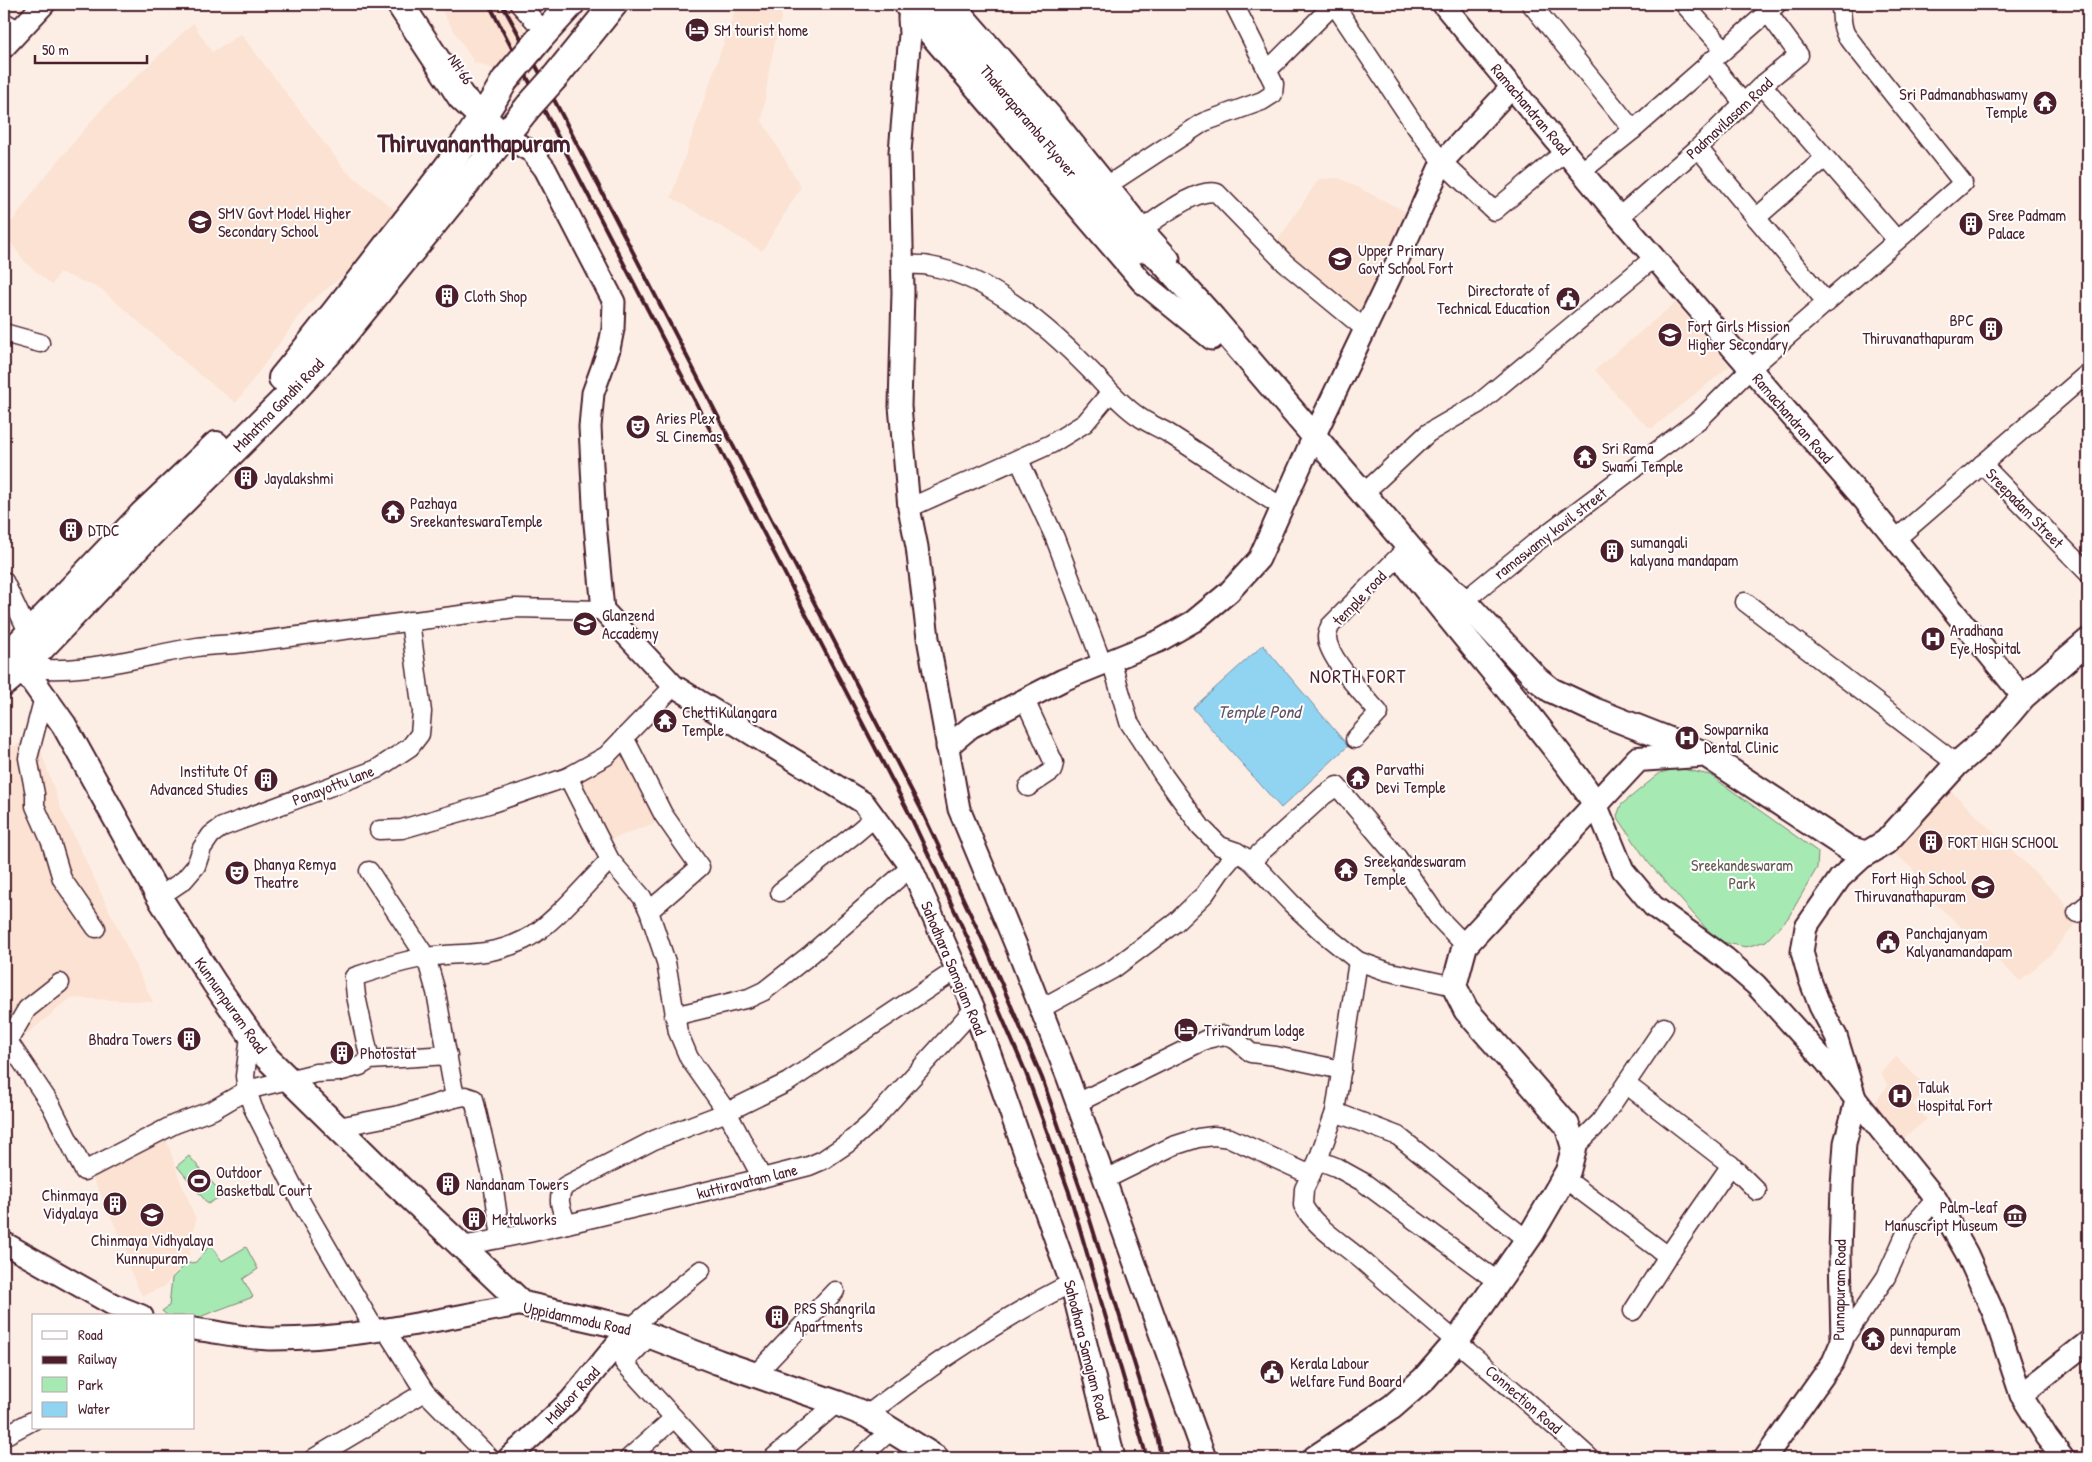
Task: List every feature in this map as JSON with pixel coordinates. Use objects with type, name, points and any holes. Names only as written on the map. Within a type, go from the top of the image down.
[{"type":"main road","name":"NH 66","points":[[400,4],[462,97],[486,113],[508,132]]},
{"type":"main road","name":"NH 66","points":[[419,4],[486,113]]},
{"type":"main road","points":[[543,34],[571,4]]},
{"type":"main road","name":"Mahatma Gandhi Road","points":[[9,664],[29,634],[142,515],[328,337],[508,132],[614,4]]},
{"type":"main road","name":"Thakaraparamba Flyover","points":[[925,7],[1135,234],[1150,271],[1213,329],[1311,443]]},
{"type":"main road","name":"Mahatma Gandhi Road","points":[[9,664],[150,534],[297,387],[328,337],[486,113],[505,80],[543,34]]},
{"type":"main road","points":[[445,73],[457,122],[452,162]]},
{"type":"main road","points":[[1311,443],[1364,494],[1427,568],[1464,602],[1538,679],[1551,690],[1596,711],[1704,754],[1848,848],[1866,854],[1886,842],[1957,764],[1991,735],[2023,697],[2088,642]]},
{"type":"main road","points":[[1311,443],[1453,625],[1564,758],[1596,804]]},
{"type":"main road","name":"Kunnumpuram Road","points":[[9,664],[44,697],[64,725],[159,897],[250,1036],[288,1080],[522,1304]]},
{"type":"main road","points":[[1328,1455],[1392,1407],[1424,1379],[1457,1341],[1527,1240],[1568,1171],[1574,1148],[1567,1125],[1466,1010],[1454,986],[1464,945],[1638,758],[1704,754]]},
{"type":"main road","name":"Uppidammodu Road","points":[[522,1304],[640,1332],[754,1375],[837,1403],[867,1415],[936,1458]]},
{"type":"street","points":[[4,47],[12,27],[44,4]]},
{"type":"street","points":[[519,4],[543,34]]},
{"type":"street","points":[[1108,185],[1204,122],[1262,101],[1273,94],[1274,84],[1234,4]]},
{"type":"street","points":[[1531,4],[1634,130]]},
{"type":"street","points":[[1684,4],[1724,49]]},
{"type":"street","name":"ramaswamy kovil street","points":[[1464,602],[1536,542],[1701,418],[1750,368],[1827,303],[1962,183],[1846,35],[1841,26],[1842,13],[1840,4]]},
{"type":"street","name":"Ramachandran Road","points":[[1447,5],[1582,171],[1896,539],[2023,697]]},
{"type":"street","points":[[925,7],[1052,117],[1108,185],[1135,234],[1199,194],[1210,191],[1217,193],[1285,263],[1365,329]]},
{"type":"street","points":[[925,7],[909,18],[910,34],[900,152],[903,265],[900,406],[909,508],[917,547],[928,638],[947,747],[959,809],[1017,948],[1077,1103],[1205,1458]]},
{"type":"street","points":[[925,7],[1142,282],[1213,329]]},
{"type":"street","points":[[1582,171],[1634,130],[1772,8]]},
{"type":"street","name":"Padmavilasam Road","points":[[1620,216],[1698,148],[1762,85],[1799,55],[1772,8]]},
{"type":"street","points":[[1267,71],[1329,9],[1442,162],[1494,211],[1566,151]]},
{"type":"street","points":[[1710,62],[1744,104]]},
{"type":"street","points":[[1762,85],[1897,240]]},
{"type":"street","points":[[947,747],[972,727],[1063,680],[1159,641],[1194,621],[1229,592],[1259,559],[1442,162],[1512,87]]},
{"type":"street","points":[[9,664],[46,670],[85,668],[200,646],[245,643],[515,608],[604,610],[595,524],[594,467],[590,427],[593,393],[609,349],[613,330],[614,302],[545,169],[532,152],[508,132]]},
{"type":"street","points":[[1698,148],[1827,303]]},
{"type":"street","points":[[1756,218],[1825,158]]},
{"type":"street","points":[[1364,494],[1428,433],[1478,404],[1655,257]]},
{"type":"street","points":[[903,265],[929,266],[953,273],[975,282],[1005,299],[1051,331],[1110,392],[1138,416],[1282,507]]},
{"type":"street","points":[[4,333],[40,343]]},
{"type":"street","points":[[1896,539],[2088,373]]},
{"type":"street","points":[[909,508],[1051,444],[1085,423],[1110,392]]},
{"type":"street","points":[[1019,460],[1055,538],[1129,722],[1164,776],[1201,827],[1220,846],[1244,856],[1304,915],[1358,961],[1386,971],[1454,986]]},
{"type":"street","name":"Sreepadam Street","points":[[1982,464],[2088,573]]},
{"type":"street","name":"temple road","points":[[1354,739],[1379,713],[1343,670],[1332,651],[1327,639],[1330,626],[1400,556]]},
{"type":"street","points":[[4,582],[29,634]]},
{"type":"street","points":[[1745,602],[1957,764]]},
{"type":"street","name":"Sahodhara Samajam Road","points":[[604,610],[674,686],[864,803],[911,867],[974,1010],[1071,1283],[1114,1458]]},
{"type":"street","name":"Panayottu lane","points":[[159,897],[184,880],[196,866],[202,848],[222,827],[378,769],[410,747],[420,734],[422,712],[410,621]]},
{"type":"street","points":[[378,830],[391,831],[492,803],[568,776],[606,756],[674,686]]},
{"type":"street","points":[[44,697],[28,758],[35,794],[35,806],[50,842],[62,879],[96,928]]},
{"type":"street","points":[[1025,700],[1054,762],[1052,771],[1028,787]]},
{"type":"street","points":[[624,737],[663,814],[700,867],[649,911]]},
{"type":"street","points":[[568,776],[610,860],[636,891],[649,911],[666,962],[678,1032],[689,1058],[727,1112],[762,1178]]},
{"type":"street","points":[[1040,1009],[1113,969],[1176,922],[1205,894],[1220,872],[1337,786],[1397,857],[1438,917],[1464,945]]},
{"type":"street","points":[[1596,804],[1623,870],[1653,906],[1725,958],[1756,985],[1807,1040],[1936,1199],[1967,1254],[1994,1314],[2020,1395],[2063,1458]]},
{"type":"street","points":[[780,892],[875,817]]},
{"type":"street","points":[[1856,1101],[1836,1036],[1820,1006],[1802,952],[1806,927],[1840,878],[1866,854]]},
{"type":"street","points":[[370,1060],[356,996],[354,977],[388,966],[426,958],[453,954],[485,954],[525,940],[552,918],[610,860]]},
{"type":"street","points":[[674,1016],[749,998],[764,991],[811,954],[911,867]]},
{"type":"street","points":[[368,871],[426,958],[436,992],[455,1098]]},
{"type":"street","name":"Connection Road","points":[[1358,961],[1335,1112],[1304,1189],[1302,1200],[1306,1210],[1590,1458]]},
{"type":"street","points":[[567,1224],[559,1199],[560,1192],[565,1186],[654,1140],[727,1112],[788,1082],[956,970]]},
{"type":"street","points":[[60,983],[26,1008],[6,1045],[51,1105],[84,1170],[175,1124],[213,1110],[247,1090],[316,1073],[338,1072],[360,1066],[370,1060],[448,1055]]},
{"type":"street","name":"kuttiravatam lane","points":[[462,1246],[567,1224],[762,1178],[809,1166],[823,1160],[848,1143],[871,1123],[974,1010]]},
{"type":"street","points":[[1574,1148],[1600,1122],[1664,1028]]},
{"type":"street","points":[[1077,1103],[1206,1039],[1224,1035],[1236,1040],[1251,1053],[1276,1056],[1342,1070]]},
{"type":"street","points":[[250,1036],[245,1076],[247,1090],[253,1108],[298,1197],[380,1329],[426,1392],[490,1458]]},
{"type":"street","points":[[1626,1084],[1731,1165],[1757,1191]]},
{"type":"street","points":[[338,1127],[399,1115],[455,1098],[469,1096],[475,1102],[492,1176],[501,1238]]},
{"type":"street","name":"Punnapuram Road","points":[[1765,1458],[1833,1362],[1842,1341],[1840,1253],[1842,1185],[1845,1143],[1856,1101]]},
{"type":"street","points":[[1335,1112],[1398,1136],[1527,1240]]},
{"type":"street","points":[[1104,1180],[1173,1146],[1198,1138],[1214,1136],[1230,1138],[1314,1167],[1336,1167],[1363,1182],[1498,1282]]},
{"type":"street","points":[[1633,1311],[1668,1256],[1731,1165]]},
{"type":"street","points":[[1564,1178],[1668,1256]]},
{"type":"street","points":[[1842,1341],[1886,1278],[1906,1233],[1936,1199]]},
{"type":"street","points":[[4,1242],[112,1304],[137,1314]]},
{"type":"street","points":[[701,1270],[640,1332],[624,1364],[711,1458]]},
{"type":"street","points":[[867,1415],[908,1383],[981,1333],[1071,1283]]},
{"type":"street","points":[[754,1375],[835,1291]]},
{"type":"street","name":"Uppidammodu Road","points":[[195,1329],[272,1339],[380,1329],[522,1304]]},
{"type":"street","name":"Malloor Road","points":[[510,1458],[640,1332]]},
{"type":"street","points":[[2020,1395],[2088,1342]]},
{"type":"street","points":[[314,1458],[426,1392]]},
{"type":"street","points":[[773,1458],[837,1403]]},
{"type":"street","points":[[629,1458],[674,1418]]},
{"type":"street","points":[[4,1436],[32,1421]]},
{"type":"street","points":[[860,1458],[891,1430]]},
{"type":"shaded area","points":[[437,4],[511,4],[525,31],[496,70],[474,62]]},
{"type":"shaded area","points":[[737,4],[784,4],[769,69],[762,121],[801,187],[762,251],[671,197]]},
{"type":"shaded area","name":"SMV Govt Model Higher Secondary School","points":[[193,23],[212,52],[241,34],[345,170],[396,211],[349,271],[309,303],[236,403],[193,369],[101,289],[59,272],[52,285],[25,262],[4,233],[39,184],[100,111]]},
{"type":"shaded area","name":"Upper Primary Govt School Fort","points":[[1339,178],[1413,215],[1363,318],[1274,246],[1319,179]]},
{"type":"shaded area","name":"Fort Girls Mission Higher Secondary","points":[[1675,303],[1730,366],[1651,429],[1634,415],[1595,370]]},
{"type":"shaded area","points":[[36,737],[61,809],[153,1002],[71,998],[4,1053],[4,750]]},
{"type":"shaded area","points":[[621,752],[660,821],[607,841],[573,778]]},
{"type":"shaded area","name":"Fort High School Thiruvanathapuram","points":[[1945,785],[2063,900],[2075,925],[2050,955],[2020,981],[1912,882],[1915,871],[1886,846]]},
{"type":"shaded area","name":"Taluk Hospital Fort","points":[[1896,1057],[1928,1088],[1912,1104],[1927,1119],[1903,1139],[1873,1109],[1874,1103],[1888,1086],[1881,1072]]},
{"type":"shaded area","name":"Chinmaya Vidhyalaya Kunnupuram","points":[[166,1138],[178,1175],[196,1219],[189,1255],[165,1286],[142,1296],[126,1262],[127,1251],[89,1170]]},
{"type":"green space","name":"Sreekandeswaram Park","points":[[1678,768],[1710,775],[1818,852],[1817,868],[1788,918],[1766,941],[1746,947],[1717,941],[1647,861],[1617,816],[1621,805],[1660,773]]},
{"type":"green space","name":"Outdoor Basketball Court","points":[[189,1156],[223,1195],[208,1204],[177,1166]]},
{"type":"green space","points":[[210,1245],[222,1261],[246,1247],[258,1269],[243,1279],[253,1297],[195,1319],[195,1314],[166,1314],[162,1311],[169,1306],[172,1278],[186,1264],[196,1262]]},
{"type":"water","name":"Temple Pond","points":[[1263,645],[1348,746],[1281,808],[1193,708]]},
{"type":"railway","points":[[489,4],[908,811],[974,952],[1026,1073],[1069,1192],[1147,1458]]},
{"type":"railway","points":[[502,4],[547,86],[920,807],[985,945],[1042,1078],[1081,1191],[1158,1440],[1161,1458]]},
{"type":"place","name":"SM tourist home","points":[[697,30]]},
{"type":"place","name":"Sri Padmanabhaswamy Temple","points":[[2045,103]]},
{"type":"place","name":"SMV Govt Model Higher Secondary School","points":[[200,222]]},
{"type":"place","name":"Sree Padmam Palace","points":[[1971,224]]},
{"type":"place","name":"Upper Primary Govt School Fort","points":[[1340,259]]},
{"type":"place","name":"Cloth Shop","points":[[447,296]]},
{"type":"place","name":"Directorate of Technical Education","points":[[1568,299]]},
{"type":"place","name":"BPC Thiruvanathapuram","points":[[1991,329]]},
{"type":"place","name":"Fort Girls Mission Higher Secondary","points":[[1670,335]]},
{"type":"place","name":"Aries Plex SL Cinemas","points":[[638,427]]},
{"type":"place","name":"Sri Rama Swami Temple","points":[[1585,457]]},
{"type":"place","name":"Jayalakshmi","points":[[246,478]]},
{"type":"place","name":"Pazhaya SreekanteswaraTemple","points":[[393,512]]},
{"type":"place","name":"DTDC","points":[[71,530]]},
{"type":"place","name":"sumangali kalyana mandapam","points":[[1612,551]]},
{"type":"place","name":"Glanzend Accademy","points":[[585,624]]},
{"type":"place","name":"Aradhana Eye Hospital","points":[[1933,639]]},
{"type":"place","name":"ChettiKulangara Temple","points":[[665,721]]},
{"type":"place","name":"Sowparnika Dental Clinic","points":[[1687,738]]},
{"type":"place","name":"Parvathi Devi Temple","points":[[1358,778]]},
{"type":"place","name":"Institute Of Advanced Studies","points":[[266,780]]},
{"type":"place","name":"FORT HIGH SCHOOL","points":[[1931,842]]},
{"type":"place","name":"Sreekandeswaram Temple","points":[[1346,870]]},
{"type":"place","name":"Dhanya Remya Theatre","points":[[237,873]]},
{"type":"place","name":"Fort High School Thiruvanathapuram","points":[[1983,887]]},
{"type":"place","name":"Panchajanyam Kalyanamandapam","points":[[1888,942]]},
{"type":"place","name":"Trivandrum lodge","points":[[1186,1030]]},
{"type":"place","name":"Bhadra Towers","points":[[189,1039]]},
{"type":"place","name":"Photostat","points":[[342,1053]]},
{"type":"place","name":"Taluk Hospital Fort","points":[[1900,1096]]},
{"type":"place","name":"Outdoor Basketball Court","points":[[199,1181]]},
{"type":"place","name":"Nandanam Towers","points":[[448,1184]]},
{"type":"place","name":"Chinmaya Vidyalaya","points":[[115,1204]]},
{"type":"place","name":"Chinmaya Vidhyalaya Kunnupuram","points":[[152,1215]]},
{"type":"place","name":"Palm-leaf Manuscript Museum","points":[[2015,1216]]},
{"type":"place","name":"Metalworks","points":[[474,1219]]},
{"type":"place","name":"PRS Shangrila Apartments","points":[[777,1317]]},
{"type":"place","name":"punnapuram devi temple","points":[[1873,1339]]},
{"type":"place","name":"Kerala Labour Welfare Fund Board","points":[[1272,1372]]},
{"type":"district","name":"Thiruvananthapuram","points":[[474,143]]},
{"type":"district","name":"NORTH FORT","points":[[1358,676]]}]
